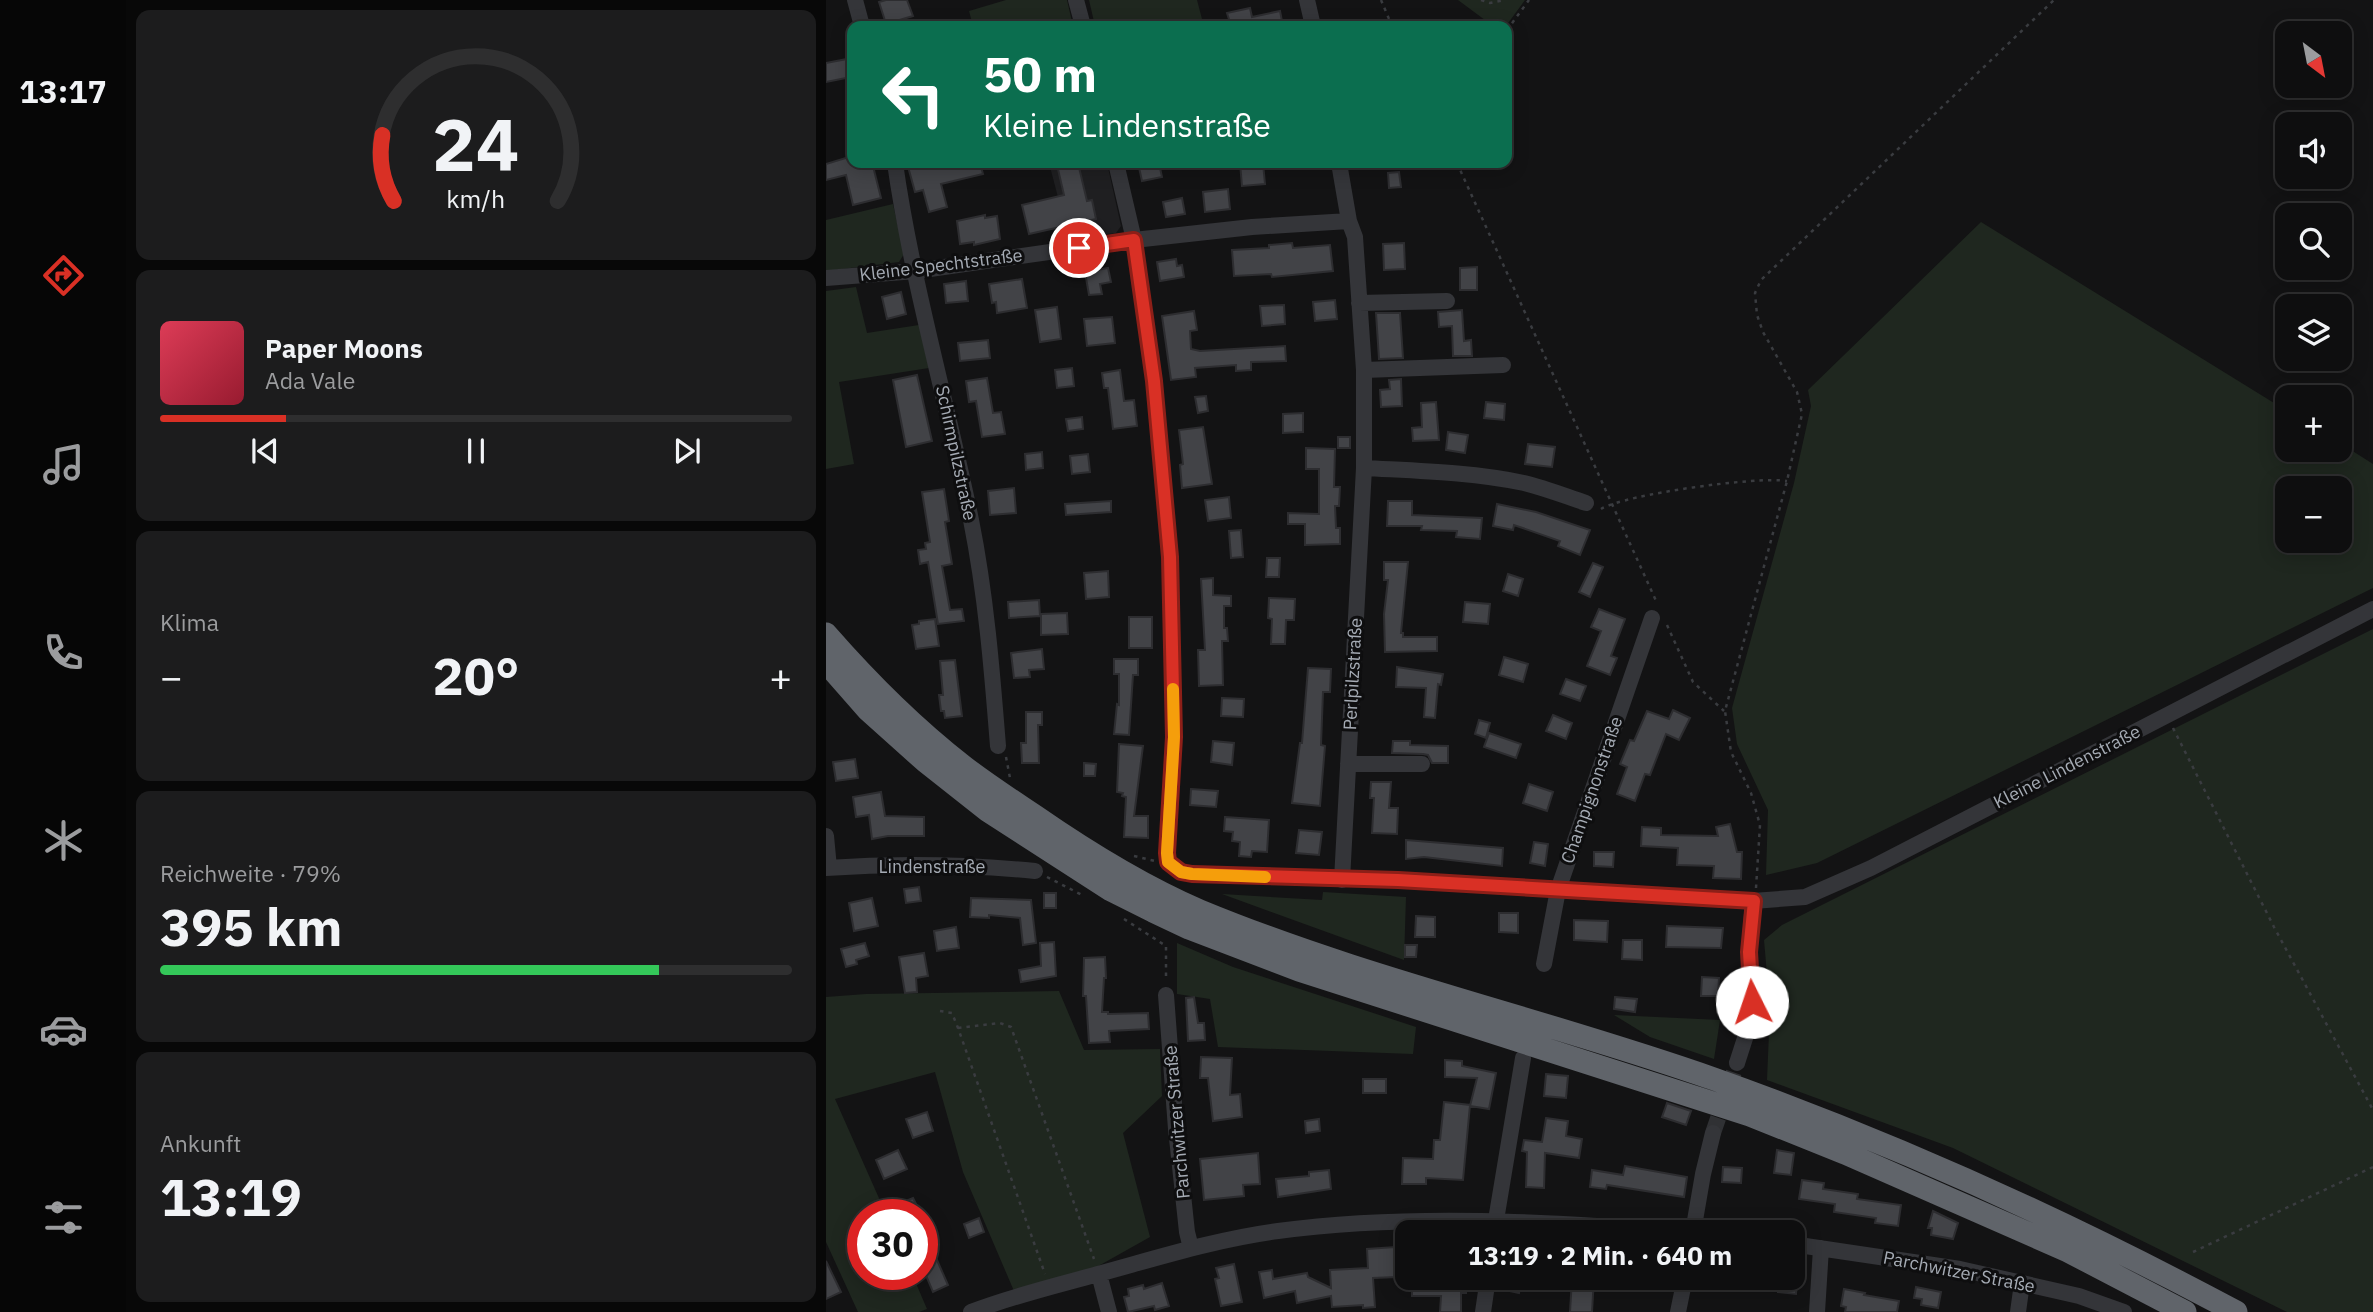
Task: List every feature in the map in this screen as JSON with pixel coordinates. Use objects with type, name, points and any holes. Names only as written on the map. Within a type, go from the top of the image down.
[{"type":"highway","points":[[826,634],[888,699],[965,768],[1072,842],[1128,875],[1186,904],[1306,950],[1652,1058],[1835,1124],[2128,1254],[2236,1312]]},
{"type":"highway","points":[[826,662],[878,719],[925,761],[987,810],[1111,891],[1189,928],[1298,970],[1751,1115],[1845,1153],[2068,1251],[2185,1312]]},
{"type":"street","points":[[855,0],[861,21]]},
{"type":"street","points":[[1076,0],[1082,21]]},
{"type":"street","points":[[1307,0],[1312,21]]},
{"type":"street","name":"Schirmpilzstraße","points":[[896,168],[903,220],[978,560],[987,612],[998,746]]},
{"type":"street","points":[[1117,168],[1134,240]]},
{"type":"street","name":"Perlpilzstraße","points":[[1340,168],[1349,221],[1355,237],[1364,370],[1364,468],[1342,880]]},
{"type":"street","name":"Kleine Spechtstraße","points":[[826,278],[916,271],[1134,240],[1252,227],[1349,221]]},
{"type":"street","name":"Kleine Lindenstraße","points":[[1134,240],[1154,381],[1170,557],[1174,737],[1167,853],[1168,862],[1181,872],[1398,880],[1754,901],[1805,897],[1871,868],[2373,609]]},
{"type":"street","points":[[1359,303],[1447,301]]},
{"type":"street","points":[[1364,370],[1503,365]]},
{"type":"street","points":[[1364,468],[1450,472],[1499,479],[1526,484],[1586,503]]},
{"type":"street","name":"Champignonstraße","points":[[1544,964],[1558,890],[1659,617]]},
{"type":"street","points":[[1348,764],[1422,764]]},
{"type":"street","name":"Lindenstraße","points":[[826,836],[827,868],[934,864],[980,865],[1034,871]]},
{"type":"street","points":[[1737,1063],[1747,1032],[1752,1002],[1749,952],[1754,901]]},
{"type":"street","name":"Parchwitzer Straße","points":[[1166,995],[1176,1129],[1191,1248]]},
{"type":"street","points":[[1495,1220],[1523,1058]]},
{"type":"street","points":[[1695,1220],[1713,1133]]},
{"type":"street","points":[[971,1312],[1191,1248],[1300,1228],[1395,1223]]},
{"type":"street","name":"Parchwitzer Straße","points":[[1805,1246],[1960,1269],[2079,1296],[2124,1312]]},
{"type":"street","points":[[1817,1312],[1821,1248]]},
{"type":"street","points":[[1100,1274],[1109,1312]]},
{"type":"street","points":[[2018,1312],[2022,1283]]},
{"type":"street","points":[[1483,1312],[1486,1290]]},
{"type":"street","points":[[1678,1312],[1683,1290]]},
{"type":"path","points":[[1381,0],[1390,21]]},
{"type":"path","points":[[1482,0],[1490,3],[1505,0]]},
{"type":"path","points":[[1512,23],[1529,0]]},
{"type":"path","points":[[1754,901],[1760,825],[1751,793],[1731,752],[1725,711],[1787,481],[1800,428],[1801,404],[1763,332],[1757,315],[1755,293],[1761,280],[2054,0]]},
{"type":"path","points":[[1459,168],[1611,503],[1659,617],[1693,682],[1725,711]]},
{"type":"path","points":[[1611,503],[1758,480],[1787,481]]},
{"type":"path","points":[[2167,716],[2274,927],[2373,1110]]},
{"type":"path","points":[[998,746],[1006,755],[1010,779]]},
{"type":"path","points":[[1034,871],[1087,898]]},
{"type":"path","points":[[1116,914],[1167,946],[1166,995]]},
{"type":"path","points":[[940,1011],[951,1013],[958,1028],[1050,1287]]},
{"type":"path","points":[[958,1028],[1000,1023],[1012,1027],[1100,1274]]},
{"type":"path","points":[[2193,1252],[2373,1167]]},
{"type":"shaded area","points":[[1006,0],[1067,0],[1072,21],[972,21],[969,11]]},
{"type":"shaded area","points":[[1089,0],[1197,0],[1202,19],[1193,21],[1094,21]]},
{"type":"shaded area","points":[[1458,0],[1525,0],[1510,21],[1486,21]]},
{"type":"shaded area","points":[[1050,168],[1108,168],[1121,226],[1116,233],[1069,239]]},
{"type":"shaded area","points":[[893,204],[904,254],[899,262],[826,271],[826,220]]},
{"type":"shaded area","points":[[1981,222],[2275,404],[2275,462],[2352,462],[2352,451],[2373,464],[2373,588],[1817,863],[1766,875],[1768,810],[1737,744],[1732,708],[1794,483],[1811,406],[1808,390]]},
{"type":"shaded area","points":[[856,287],[867,333],[919,325],[929,368],[839,382],[854,464],[826,469],[826,291]]},
{"type":"shaded area","points":[[2373,629],[2373,1312],[2287,1312],[1953,1148],[1767,1080],[1770,1009],[1764,940],[1782,925]]},
{"type":"shaded area","points":[[1323,892],[1406,897],[1404,960],[1222,894],[1322,900]]},
{"type":"shaded area","points":[[1177,943],[1233,967],[1416,1027],[1413,1054],[1218,1047],[1210,999],[1177,994]]},
{"type":"shaded area","points":[[1059,991],[1084,1050],[1160,1049],[1162,1096],[1123,1133],[1150,1237],[1093,1269],[1014,1291],[963,1172],[935,1072],[835,1099],[879,1199],[847,1199],[847,1288],[826,1242],[826,997]]},
{"type":"shaded area","points":[[1614,1015],[1720,1020],[1714,1059],[1650,1037]]},
{"type":"shaded area","points":[[848,1290],[919,1290],[927,1309],[919,1312],[858,1312]]},
{"type":"building","points":[[907,0],[913,16],[885,21],[879,2]]},
{"type":"building","points":[[1250,8],[1252,17],[1280,11],[1282,21],[1229,21],[1227,13]]},
{"type":"building","points":[[847,59],[847,78],[826,82],[826,63]]},
{"type":"building","points":[[847,158],[847,168],[874,168],[881,198],[853,205],[846,175],[826,180],[826,164]]},
{"type":"building","points":[[908,168],[981,168],[983,174],[941,184],[947,207],[929,212],[923,190],[915,192]]},
{"type":"building","points":[[1058,168],[1079,168],[1087,201],[1092,200],[1096,219],[1029,234],[1022,205],[1064,195]]},
{"type":"building","points":[[1139,168],[1160,168],[1162,177],[1142,181]]},
{"type":"building","points":[[1240,168],[1263,168],[1265,184],[1242,186]]},
{"type":"building","points":[[1399,172],[1401,187],[1389,188],[1388,173]]},
{"type":"building","points":[[1228,189],[1230,209],[1205,212],[1203,192]]},
{"type":"building","points":[[1182,198],[1185,214],[1166,217],[1163,202]]},
{"type":"building","points":[[985,215],[985,218],[997,216],[1000,239],[974,245],[974,242],[960,244],[957,221]]},
{"type":"building","points":[[1292,243],[1293,248],[1330,245],[1333,271],[1272,277],[1271,274],[1234,276],[1232,250],[1269,248],[1269,245]]},
{"type":"building","points":[[1404,243],[1405,269],[1384,270],[1383,244]]},
{"type":"building","points":[[1176,259],[1177,266],[1182,265],[1184,277],[1160,281],[1157,262]]},
{"type":"building","points":[[1477,267],[1477,290],[1460,290],[1460,268]]},
{"type":"building","points":[[1108,268],[1111,282],[1100,284],[1102,294],[1089,295],[1085,272]]},
{"type":"building","points":[[1022,279],[1027,308],[997,313],[996,302],[992,303],[989,284]]},
{"type":"building","points":[[966,281],[968,301],[946,303],[944,284]]},
{"type":"building","points":[[901,292],[906,314],[887,319],[882,297]]},
{"type":"building","points":[[1335,300],[1337,319],[1315,321],[1313,302]]},
{"type":"building","points":[[1284,305],[1285,324],[1262,326],[1260,306]]},
{"type":"building","points":[[1057,307],[1061,339],[1040,342],[1035,310]]},
{"type":"building","points":[[1462,310],[1464,341],[1471,340],[1472,356],[1453,356],[1452,326],[1439,327],[1438,312]]},
{"type":"building","points":[[1194,311],[1197,330],[1190,331],[1191,349],[1200,351],[1285,346],[1286,361],[1251,362],[1251,370],[1236,371],[1236,365],[1195,368],[1196,377],[1171,380],[1162,316]]},
{"type":"building","points":[[1376,313],[1400,313],[1403,358],[1379,359]]},
{"type":"building","points":[[1112,317],[1115,343],[1087,346],[1084,319]]},
{"type":"building","points":[[988,340],[990,358],[960,361],[958,343]]},
{"type":"building","points":[[1072,368],[1074,386],[1057,388],[1055,370]]},
{"type":"building","points":[[1120,370],[1124,401],[1134,400],[1137,426],[1113,429],[1108,388],[1104,388],[1102,373]]},
{"type":"building","points":[[917,375],[932,441],[906,447],[893,380]]},
{"type":"building","points":[[987,378],[993,413],[1001,412],[1005,434],[982,437],[976,401],[969,402],[966,381]]},
{"type":"building","points":[[1401,379],[1402,406],[1381,407],[1380,390],[1390,389],[1389,380]]},
{"type":"building","points":[[1206,396],[1208,411],[1198,413],[1195,397]]},
{"type":"building","points":[[1436,402],[1439,440],[1413,441],[1412,428],[1422,427],[1421,403]]},
{"type":"building","points":[[1486,402],[1505,404],[1504,420],[1484,418]]},
{"type":"building","points":[[1303,413],[1303,432],[1283,433],[1283,414]]},
{"type":"building","points":[[1082,417],[1083,429],[1068,431],[1066,419]]},
{"type":"building","points":[[1203,427],[1212,484],[1182,488],[1180,465],[1183,464],[1179,430]]},
{"type":"building","points":[[1448,432],[1468,435],[1465,453],[1446,450]]},
{"type":"building","points":[[1338,437],[1350,437],[1350,448],[1338,448]]},
{"type":"building","points":[[1528,444],[1555,447],[1552,467],[1525,464]]},
{"type":"building","points":[[1306,448],[1335,449],[1334,487],[1340,487],[1339,506],[1335,506],[1336,528],[1340,528],[1340,544],[1305,545],[1305,524],[1288,524],[1288,513],[1319,514],[1319,469],[1306,469]]},
{"type":"building","points":[[1042,452],[1043,468],[1026,470],[1025,454]]},
{"type":"building","points":[[1088,454],[1090,472],[1072,474],[1070,456]]},
{"type":"building","points":[[1014,488],[1016,513],[990,515],[988,491]]},
{"type":"building","points":[[944,489],[949,521],[945,522],[952,564],[942,566],[950,610],[962,609],[964,621],[938,624],[928,562],[920,564],[918,550],[926,549],[925,543],[930,542],[922,492]]},
{"type":"building","points":[[1229,497],[1231,518],[1208,521],[1205,500]]},
{"type":"building","points":[[1111,501],[1111,512],[1066,515],[1065,504]]},
{"type":"building","points":[[1388,501],[1412,501],[1412,515],[1482,518],[1480,539],[1456,537],[1457,531],[1421,530],[1422,526],[1387,526]]},
{"type":"building","points":[[1497,504],[1536,512],[1590,530],[1580,555],[1558,546],[1560,541],[1514,525],[1513,530],[1493,526]]},
{"type":"building","points":[[1241,530],[1243,557],[1231,558],[1229,531]]},
{"type":"building","points":[[1267,558],[1280,558],[1279,577],[1266,577]]},
{"type":"building","points":[[1384,562],[1408,562],[1401,633],[1403,637],[1437,637],[1437,651],[1385,652],[1384,614],[1388,580],[1384,580]]},
{"type":"building","points":[[1593,563],[1603,567],[1590,597],[1579,592]]},
{"type":"building","points":[[1108,571],[1109,597],[1086,599],[1084,573]]},
{"type":"building","points":[[1508,574],[1523,579],[1518,596],[1503,591]]},
{"type":"building","points":[[1213,578],[1213,595],[1231,596],[1231,606],[1224,606],[1224,628],[1227,628],[1228,641],[1222,641],[1223,685],[1199,686],[1198,650],[1205,650],[1201,579]]},
{"type":"building","points":[[1269,598],[1295,599],[1294,620],[1286,620],[1285,644],[1271,644]]},
{"type":"building","points":[[1039,600],[1040,616],[1009,618],[1008,602]]},
{"type":"building","points":[[1465,602],[1490,604],[1488,624],[1463,622]]},
{"type":"building","points":[[1599,609],[1625,619],[1611,656],[1617,658],[1610,675],[1587,666],[1601,631],[1591,627]]},
{"type":"building","points":[[1067,613],[1068,634],[1041,635],[1041,614]]},
{"type":"building","points":[[1129,617],[1152,617],[1152,648],[1129,648]]},
{"type":"building","points":[[935,619],[939,646],[916,649],[912,625],[919,624],[919,621]]},
{"type":"building","points":[[1042,649],[1044,669],[1029,670],[1030,677],[1014,678],[1011,653]]},
{"type":"building","points":[[1504,657],[1528,664],[1523,682],[1499,675]]},
{"type":"building","points":[[1114,659],[1138,659],[1138,675],[1133,675],[1129,735],[1114,734],[1117,704],[1119,705],[1119,674],[1114,674]]},
{"type":"building","points":[[955,660],[962,716],[945,718],[944,711],[941,711],[939,695],[943,695],[940,661]]},
{"type":"building","points":[[1397,667],[1443,674],[1441,685],[1438,684],[1435,718],[1424,717],[1426,688],[1396,687]]},
{"type":"building","points":[[1308,668],[1331,669],[1330,692],[1323,692],[1321,745],[1325,746],[1320,806],[1292,803],[1302,743]]},
{"type":"building","points":[[1566,679],[1586,686],[1580,701],[1560,694]]},
{"type":"building","points":[[1222,698],[1244,699],[1243,717],[1221,716]]},
{"type":"building","points":[[1673,710],[1690,718],[1679,740],[1666,734],[1650,775],[1645,774],[1635,801],[1617,794],[1627,767],[1620,764],[1647,711],[1669,719]]},
{"type":"building","points":[[1026,712],[1042,712],[1042,725],[1038,725],[1039,763],[1022,763],[1021,743],[1026,743]]},
{"type":"building","points":[[1553,715],[1572,723],[1566,739],[1546,731]]},
{"type":"building","points":[[1479,720],[1490,723],[1486,738],[1475,734]]},
{"type":"building","points":[[1489,733],[1521,744],[1516,758],[1484,747]]},
{"type":"building","points":[[1213,741],[1234,743],[1232,765],[1211,762]]},
{"type":"building","points":[[1393,741],[1410,741],[1410,745],[1448,746],[1448,763],[1432,763],[1428,755],[1423,754],[1392,753]]},
{"type":"building","points":[[1119,744],[1143,746],[1134,816],[1148,816],[1148,838],[1124,837],[1126,797],[1117,792]]},
{"type":"building","points":[[855,759],[858,778],[836,781],[833,762]]},
{"type":"building","points":[[1084,763],[1096,764],[1095,776],[1084,776]]},
{"type":"building","points":[[1371,782],[1391,782],[1389,808],[1398,808],[1397,834],[1372,833],[1374,798],[1370,798]]},
{"type":"building","points":[[1529,784],[1553,792],[1547,811],[1523,803]]},
{"type":"building","points":[[1191,789],[1218,791],[1216,807],[1190,805]]},
{"type":"building","points":[[881,792],[885,816],[924,817],[924,836],[872,839],[869,815],[856,817],[853,797]]},
{"type":"building","points":[[1225,817],[1269,820],[1267,852],[1252,851],[1251,857],[1239,856],[1240,842],[1232,841],[1233,832],[1224,831]]},
{"type":"building","points":[[1730,824],[1737,852],[1742,852],[1741,879],[1713,878],[1714,866],[1677,865],[1678,848],[1641,846],[1642,827],[1661,828],[1661,835],[1718,836],[1716,827]]},
{"type":"building","points":[[1299,830],[1322,832],[1319,855],[1296,853]]},
{"type":"building","points":[[1406,840],[1503,848],[1502,866],[1424,857],[1406,859]]},
{"type":"building","points":[[1534,842],[1548,844],[1545,866],[1530,863]]},
{"type":"building","points":[[1594,852],[1614,852],[1613,867],[1594,866]]},
{"type":"building","points":[[919,887],[921,901],[906,903],[904,889]]},
{"type":"building","points":[[1044,893],[1056,893],[1056,908],[1044,908]]},
{"type":"building","points":[[872,898],[878,926],[854,931],[849,903]]},
{"type":"building","points":[[971,898],[1031,900],[1036,943],[1023,945],[1020,918],[989,915],[989,918],[970,917]]},
{"type":"building","points":[[1499,913],[1518,913],[1518,933],[1499,932]]},
{"type":"building","points":[[1416,916],[1435,917],[1435,937],[1415,937]]},
{"type":"building","points":[[1574,920],[1608,921],[1607,942],[1574,940]]},
{"type":"building","points":[[1667,926],[1723,928],[1721,948],[1666,947]]},
{"type":"building","points":[[956,927],[959,948],[937,951],[934,931]]},
{"type":"building","points":[[1623,940],[1642,940],[1642,960],[1622,959]]},
{"type":"building","points":[[1054,942],[1056,976],[1021,982],[1019,970],[1041,966],[1040,943]]},
{"type":"building","points":[[865,943],[869,956],[846,967],[841,949]]},
{"type":"building","points":[[1405,945],[1417,945],[1416,957],[1405,957]]},
{"type":"building","points":[[924,953],[928,976],[916,978],[917,992],[905,993],[899,957]]},
{"type":"building","points":[[1105,957],[1106,978],[1102,1012],[1148,1013],[1149,1029],[1109,1031],[1110,1042],[1089,1043],[1086,996],[1083,996],[1084,958]]},
{"type":"building","points":[[1702,977],[1719,978],[1718,996],[1701,996]]},
{"type":"building","points":[[1194,997],[1198,1023],[1204,1023],[1205,1040],[1188,1041],[1186,998]]},
{"type":"building","points":[[1615,997],[1637,999],[1635,1012],[1614,1009]]},
{"type":"building","points":[[1201,1057],[1232,1058],[1230,1095],[1240,1094],[1242,1117],[1213,1121],[1208,1078],[1200,1078]]},
{"type":"building","points":[[1445,1060],[1462,1061],[1462,1066],[1496,1073],[1489,1109],[1470,1106],[1477,1078],[1445,1077]]},
{"type":"building","points":[[1546,1074],[1568,1076],[1566,1098],[1544,1096]]},
{"type":"building","points":[[1363,1079],[1386,1079],[1386,1093],[1363,1093]]},
{"type":"building","points":[[1444,1102],[1470,1105],[1463,1180],[1426,1178],[1426,1184],[1402,1184],[1403,1158],[1433,1159],[1434,1140],[1440,1140]]},
{"type":"building","points":[[1667,1103],[1691,1111],[1686,1125],[1662,1117]]},
{"type":"building","points":[[927,1112],[933,1131],[913,1138],[906,1119]]},
{"type":"building","points":[[1546,1118],[1568,1121],[1566,1136],[1582,1139],[1579,1158],[1545,1153],[1544,1188],[1526,1187],[1527,1152],[1522,1151],[1524,1140],[1542,1142]]},
{"type":"building","points":[[1319,1119],[1320,1131],[1306,1133],[1305,1121]]},
{"type":"building","points":[[898,1150],[907,1169],[884,1179],[876,1160]]},
{"type":"building","points":[[1777,1150],[1794,1153],[1791,1175],[1774,1173]]},
{"type":"building","points":[[1258,1153],[1260,1184],[1243,1185],[1244,1196],[1204,1200],[1200,1159]]},
{"type":"building","points":[[1625,1166],[1687,1177],[1684,1197],[1607,1185],[1606,1189],[1590,1187],[1592,1170],[1623,1175]]},
{"type":"building","points":[[1723,1167],[1742,1168],[1741,1183],[1722,1182]]},
{"type":"building","points":[[1329,1170],[1331,1189],[1278,1197],[1276,1179],[1309,1176],[1309,1172]]},
{"type":"building","points":[[1802,1180],[1824,1183],[1823,1189],[1858,1194],[1857,1199],[1901,1205],[1898,1226],[1875,1223],[1876,1218],[1834,1212],[1835,1204],[1799,1199]]},
{"type":"building","points":[[1933,1211],[1958,1223],[1953,1239],[1931,1235],[1932,1228],[1928,1228]]},
{"type":"building","points":[[979,1218],[984,1232],[969,1238],[964,1224]]},
{"type":"building","points":[[1395,1247],[1395,1277],[1373,1278],[1375,1307],[1332,1307],[1331,1296],[1297,1303],[1295,1291],[1264,1298],[1259,1272],[1272,1270],[1273,1279],[1307,1273],[1308,1277],[1331,1288],[1330,1270],[1368,1268],[1367,1249]]},
{"type":"building","points":[[826,1261],[841,1292],[826,1299]]},
{"type":"building","points":[[938,1262],[948,1285],[938,1290]]},
{"type":"building","points":[[1234,1264],[1242,1302],[1221,1306],[1215,1279],[1219,1278],[1216,1268]]},
{"type":"building","points":[[1162,1283],[1169,1306],[1155,1310],[1154,1306],[1128,1312],[1124,1297],[1129,1296],[1128,1289],[1143,1285],[1144,1289]]},
{"type":"building","points":[[1916,1287],[1941,1292],[1938,1308],[1921,1305],[1922,1299],[1914,1298]]},
{"type":"building","points":[[1844,1289],[1899,1301],[1897,1312],[1845,1312],[1846,1307],[1841,1306]]},
{"type":"building","points":[[1412,1290],[1466,1290],[1466,1293],[1461,1293],[1461,1312],[1440,1312],[1441,1296],[1412,1296]]},
{"type":"building","points":[[1571,1290],[1593,1290],[1592,1312],[1570,1312]]},
{"type":"building","points":[[1778,1290],[1796,1290],[1796,1294]]},
{"type":"tunnel","points":[[1713,1133],[1737,1063]]},
{"type":"slow traffic","points":[[1173,689],[1174,737],[1168,862],[1181,872],[1192,874],[1265,877]]},
{"type":"route","points":[[1079,248],[1134,240],[1154,381],[1170,557],[1174,737],[1168,862],[1181,872],[1192,874],[1398,880],[1754,901],[1749,952],[1752,1002]]}]
